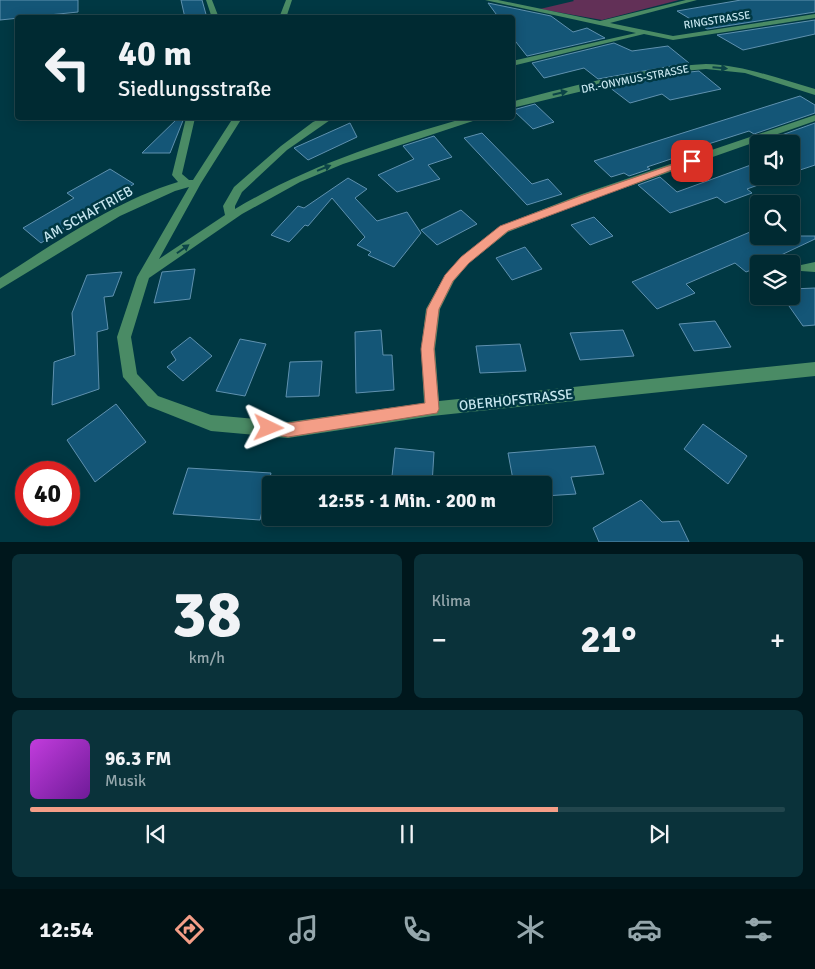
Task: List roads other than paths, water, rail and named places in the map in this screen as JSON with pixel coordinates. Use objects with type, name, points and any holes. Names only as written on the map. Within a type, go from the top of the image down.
[{"type":"street","points":[[209,0],[215,15]]},
{"type":"street","points":[[283,15],[290,0]]},
{"type":"street","points":[[488,0],[600,24]]},
{"type":"street","name":"RINGSTRASSE","points":[[600,24],[694,0]]},
{"type":"street","name":"RINGSTRASSE","points":[[600,24],[673,38],[815,16]]},
{"type":"street","points":[[515,63],[645,33]]},
{"type":"street","name":"DR.-ONYMUS-STRASSE","points":[[515,104],[628,78],[703,66],[725,67],[815,92]]},
{"type":"street","points":[[432,409],[428,349],[433,309],[449,278],[465,260],[504,228],[586,197],[815,118]]},
{"type":"street","points":[[189,120],[177,175],[191,183]]},
{"type":"street","name":"OBERHOFSTRASSE","points":[[236,120],[191,183],[143,277],[124,337],[130,377],[153,401],[211,423],[288,430],[432,409],[815,369]]},
{"type":"street","points":[[231,215],[229,206],[238,190],[284,148],[324,120]]},
{"type":"street","points":[[143,277],[231,215],[305,176],[360,154],[467,120]]},
{"type":"street","name":"AM SCHAFTRIEB","points":[[0,284],[95,225],[137,202],[191,183]]}]
